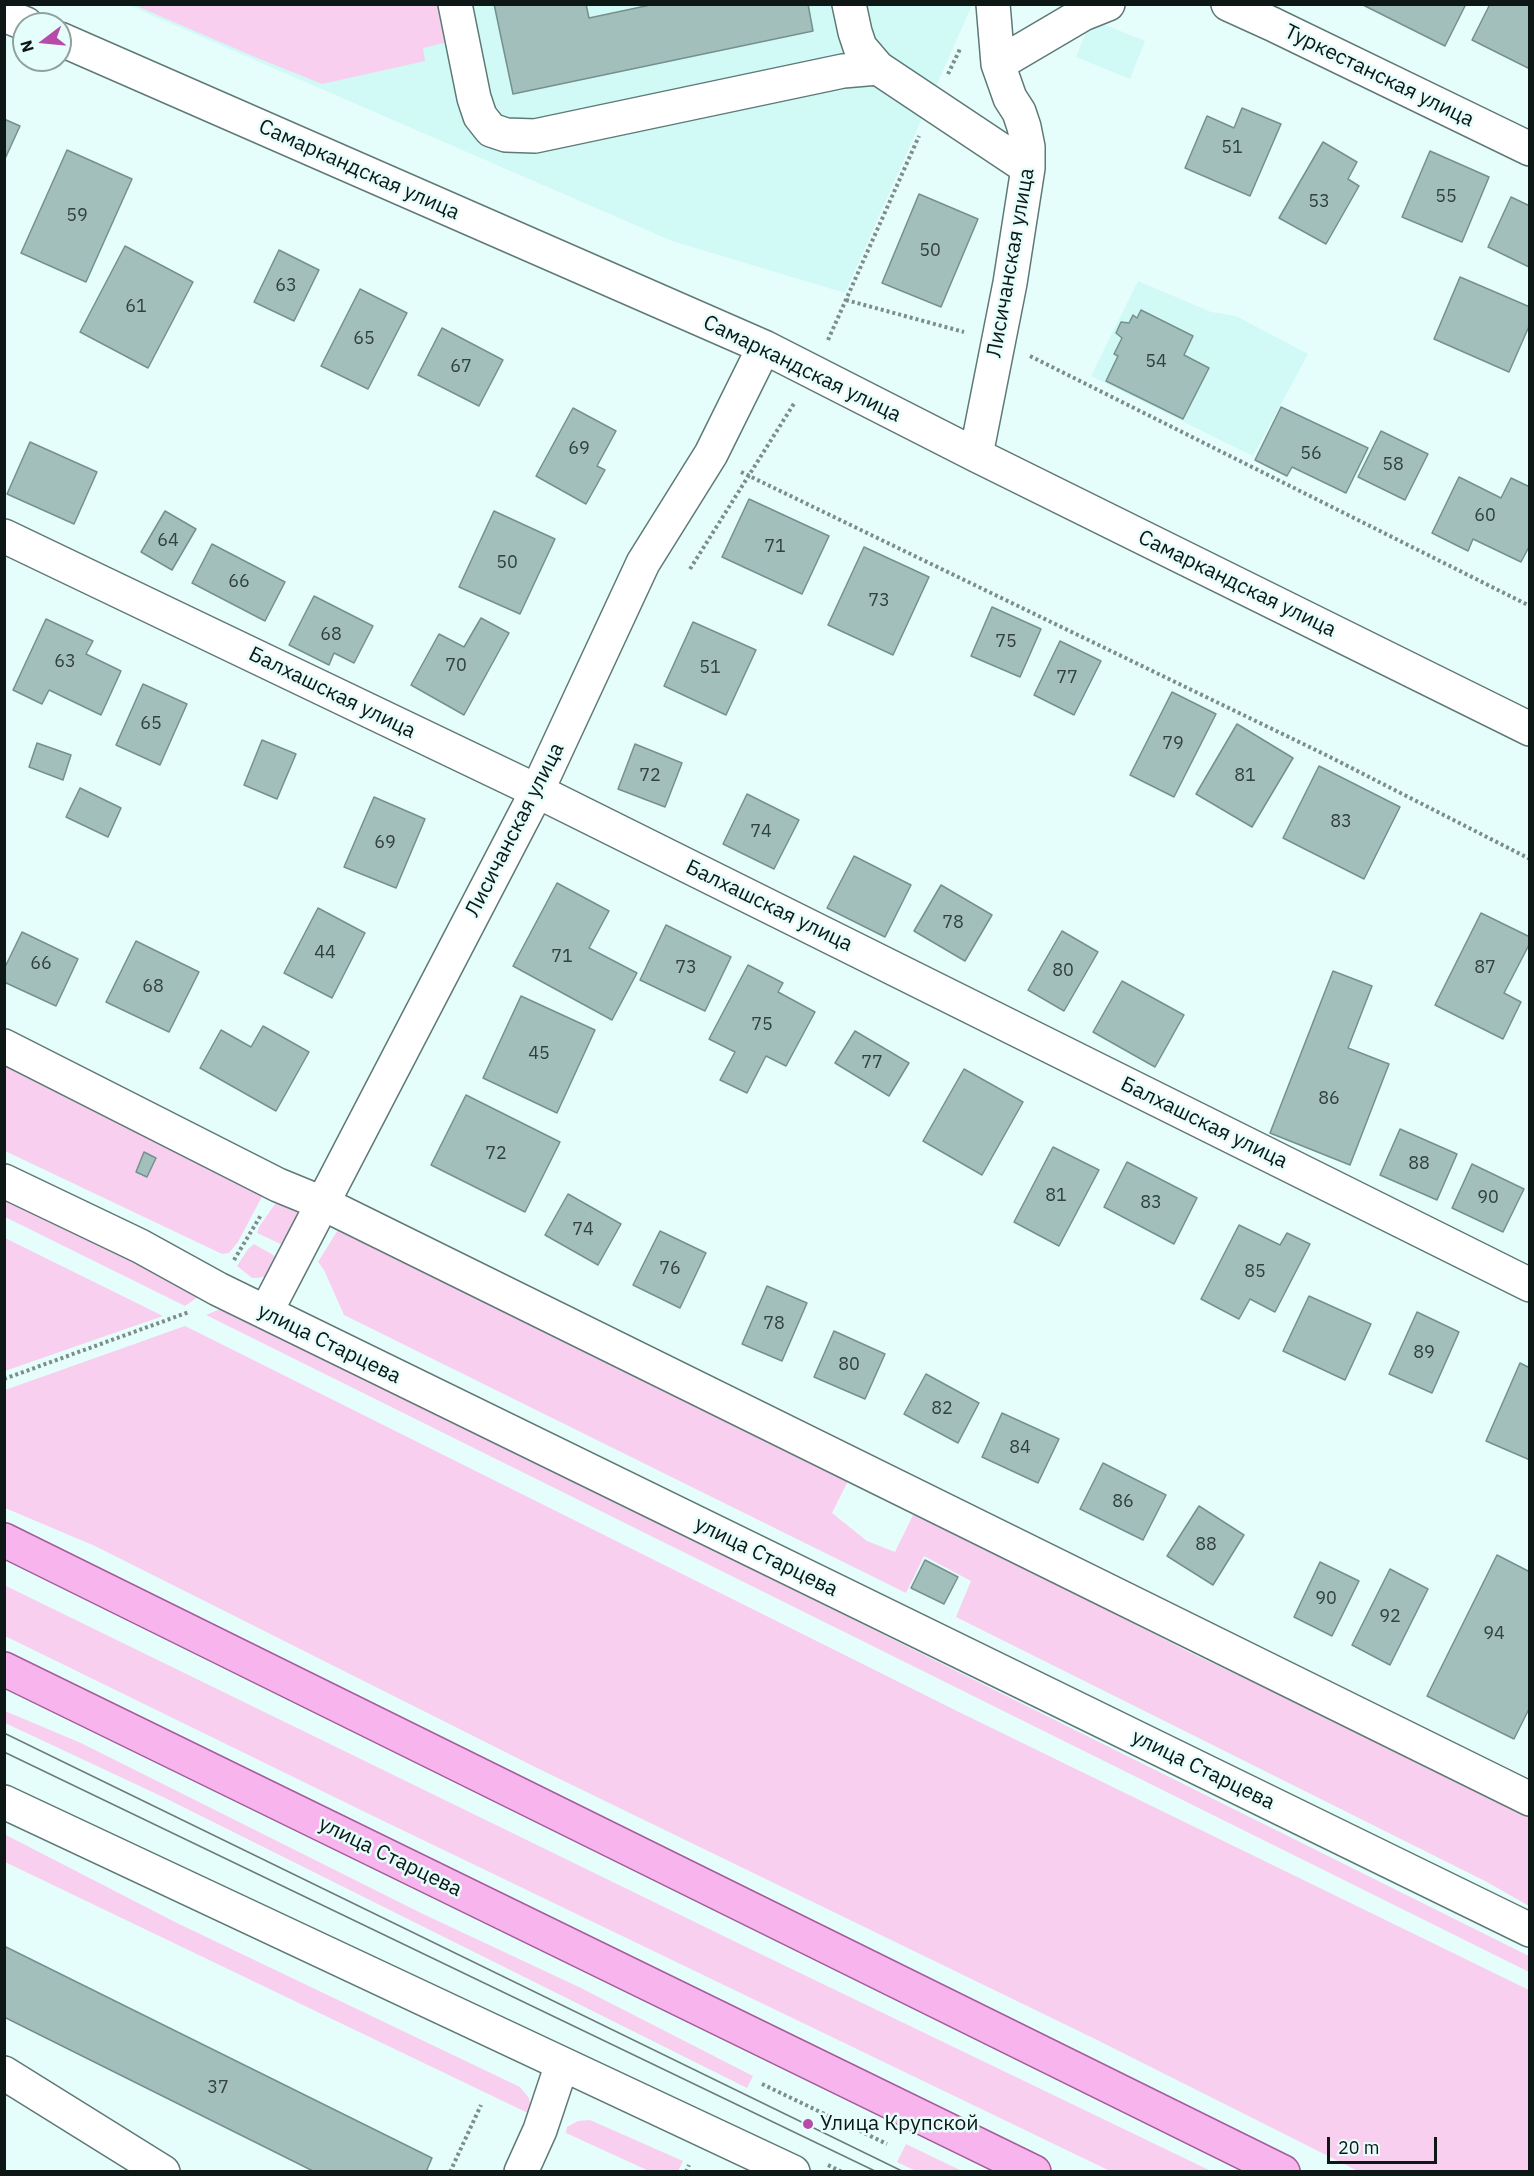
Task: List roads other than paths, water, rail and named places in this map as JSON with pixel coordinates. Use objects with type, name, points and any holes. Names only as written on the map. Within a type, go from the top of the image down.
[{"type":"main road","points":[[4,1540],[1284,2172]]},
{"type":"main road","name":"улица Старцева","points":[[4,1670],[1034,2172]]},
{"type":"street","points":[[455,4],[474,98],[480,116],[491,130],[506,135],[535,136],[843,72],[878,68]]},
{"type":"street","points":[[849,4],[860,47],[878,68],[1028,168]]},
{"type":"street","name":"Лисичанская улица","points":[[976,455],[1028,168],[1028,147],[1024,127],[1019,112],[1010,98],[998,64],[993,4]]},
{"type":"street","points":[[998,64],[1083,14],[1108,4]]},
{"type":"street","name":"Туркестанская улица","points":[[1228,4],[1530,149]]},
{"type":"street","name":"Самаркандская улица","points":[[72,44],[764,347],[976,455],[1530,729]]},
{"type":"street","name":"Лисичанская улица","points":[[266,1312],[537,791],[643,563],[711,454],[764,347]]},
{"type":"street","name":"Балхашская улица","points":[[4,536],[537,791],[1530,1285]]},
{"type":"street","points":[[4,1046],[278,1185],[322,1203],[1530,1799]]},
{"type":"street","name":"улица Старцева","points":[[4,1181],[140,1246],[218,1289],[1530,1930]]},
{"type":"street","points":[[4,1802],[793,2172]]},
{"type":"street","points":[[521,2172],[540,2130],[562,2064]]},
{"type":"street","points":[[4,2073],[163,2172]]},
{"type":"tram line","points":[[4,1733],[904,2172]]},
{"type":"tram line","points":[[4,1752],[877,2172]]},
{"type":"place","name":"Улица Крупской","points":[[808,2124]]}]
